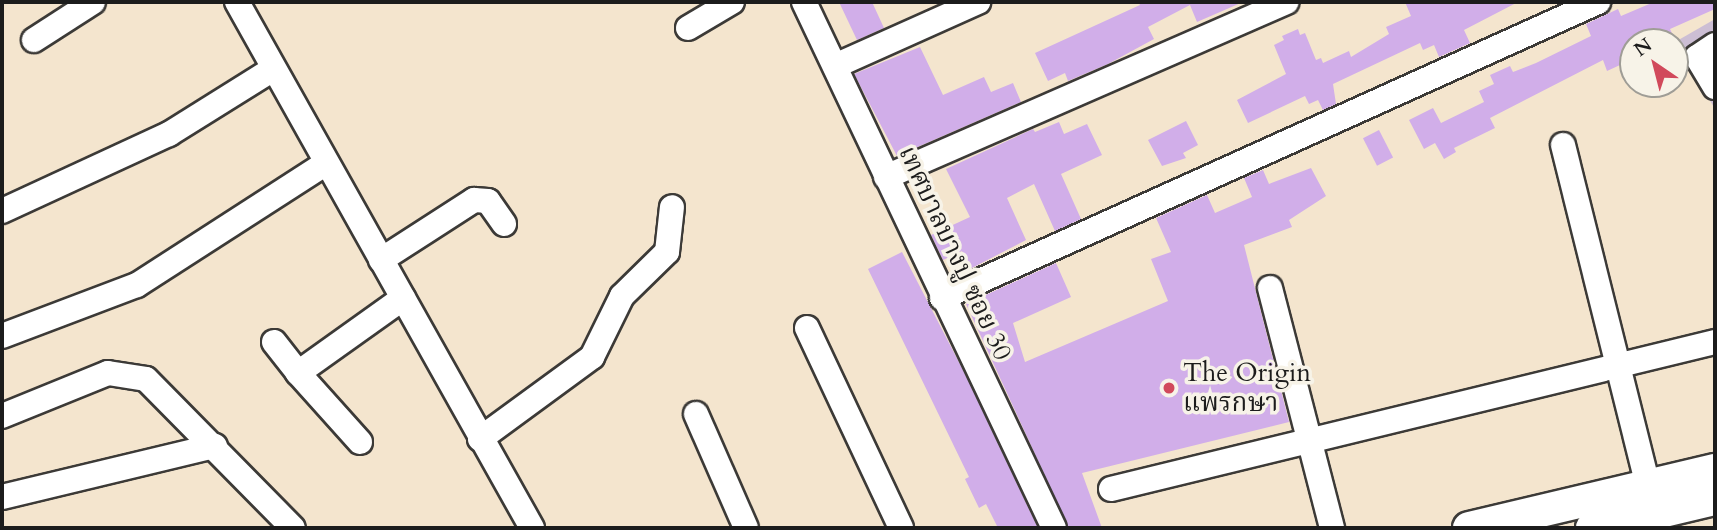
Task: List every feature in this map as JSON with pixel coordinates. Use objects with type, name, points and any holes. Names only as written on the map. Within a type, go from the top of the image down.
[{"type":"main road","points":[[1469,528],[1715,470]]},
{"type":"main road","points":[[1592,528],[1715,499]]},
{"type":"street","points":[[34,40],[93,2]]},
{"type":"street","points":[[688,28],[732,2]]},
{"type":"street","name":"เทศบาลบางปู ซอย 30","points":[[804,2],[942,298],[1054,528]]},
{"type":"street","points":[[835,66],[978,2]]},
{"type":"street","points":[[886,177],[1286,2]]},
{"type":"street","points":[[942,298],[1598,2]]},
{"type":"street","points":[[240,3],[325,164],[532,528]]},
{"type":"street","points":[[1715,45],[1697,57],[1715,86]]},
{"type":"street","points":[[2,211],[169,135],[273,69]]},
{"type":"street","points":[[1563,145],[1648,485]]},
{"type":"street","points":[[2,337],[137,285],[325,164]]},
{"type":"street","points":[[381,260],[474,200],[488,201],[504,224]]},
{"type":"street","points":[[480,439],[592,357],[622,296],[667,252],[673,207]]},
{"type":"street","points":[[1270,288],[1332,528]]},
{"type":"street","points":[[298,373],[403,298]]},
{"type":"street","points":[[807,328],[901,528]]},
{"type":"street","points":[[274,342],[360,442]]},
{"type":"street","points":[[1111,489],[1308,438],[1620,367],[1715,342]]},
{"type":"street","points":[[2,416],[108,373],[131,374],[146,379],[293,528]]},
{"type":"street","points":[[696,414],[746,528]]},
{"type":"street","points":[[2,497],[215,446]]},
{"type":"shaded area","points":[[1715,19],[1715,109],[1689,65],[1689,34]]},
{"type":"building","points":[[839,2],[872,2],[884,28],[857,40]]},
{"type":"building","points":[[1138,2],[1243,2],[1197,22],[1190,5],[1148,27],[1154,39],[1108,64],[1068,81],[1065,73],[1048,81],[1035,53],[1140,5]]},
{"type":"building","points":[[1405,2],[1518,2],[1464,30],[1470,43],[1439,57],[1434,45],[1423,50],[1420,43],[1333,84],[1336,104],[1323,110],[1318,100],[1309,104],[1305,96],[1248,123],[1237,100],[1286,74],[1274,45],[1284,40],[1282,36],[1298,29],[1300,35],[1305,33],[1316,60],[1321,58],[1323,63],[1349,51],[1351,57],[1389,34],[1386,27],[1411,16]]},
{"type":"building","points":[[1654,2],[1715,2],[1715,9],[1672,28],[1619,28],[1619,65],[1607,71],[1603,60],[1490,118],[1495,128],[1454,148],[1456,152],[1444,159],[1435,143],[1424,149],[1409,120],[1433,108],[1441,123],[1484,102],[1479,91],[1494,84],[1490,75],[1510,66],[1513,72],[1536,63],[1591,36],[1586,24],[1618,9],[1621,16]]},
{"type":"building","points":[[920,47],[943,95],[984,77],[991,92],[1013,83],[1021,102],[897,156],[854,74]]},
{"type":"building","points":[[1186,121],[1198,145],[1183,153],[1186,158],[1162,166],[1148,140]]},
{"type":"building","points":[[1059,122],[1064,134],[1087,124],[1102,155],[1061,174],[1081,219],[1055,231],[1034,184],[1007,198],[1026,240],[970,269],[962,251],[943,260],[931,235],[970,217],[946,169],[1033,129],[1035,132]]},
{"type":"building","points":[[1379,130],[1393,158],[1377,166],[1363,138]]},
{"type":"building","points":[[1311,168],[1326,196],[1289,220],[1292,227],[1244,245],[1289,422],[1082,473],[1102,528],[1069,528],[966,304],[1056,263],[1071,297],[1013,323],[1025,362],[1168,301],[1151,259],[1171,252],[1156,218],[1207,195],[1215,213],[1252,197],[1244,178],[1263,170],[1269,184]]},
{"type":"building","points":[[902,252],[965,374],[1038,528],[998,528],[986,504],[979,508],[965,479],[969,477],[868,269]]},
{"type":"place","name":"The Origin แพรกษา","points":[[1169,388]]}]
